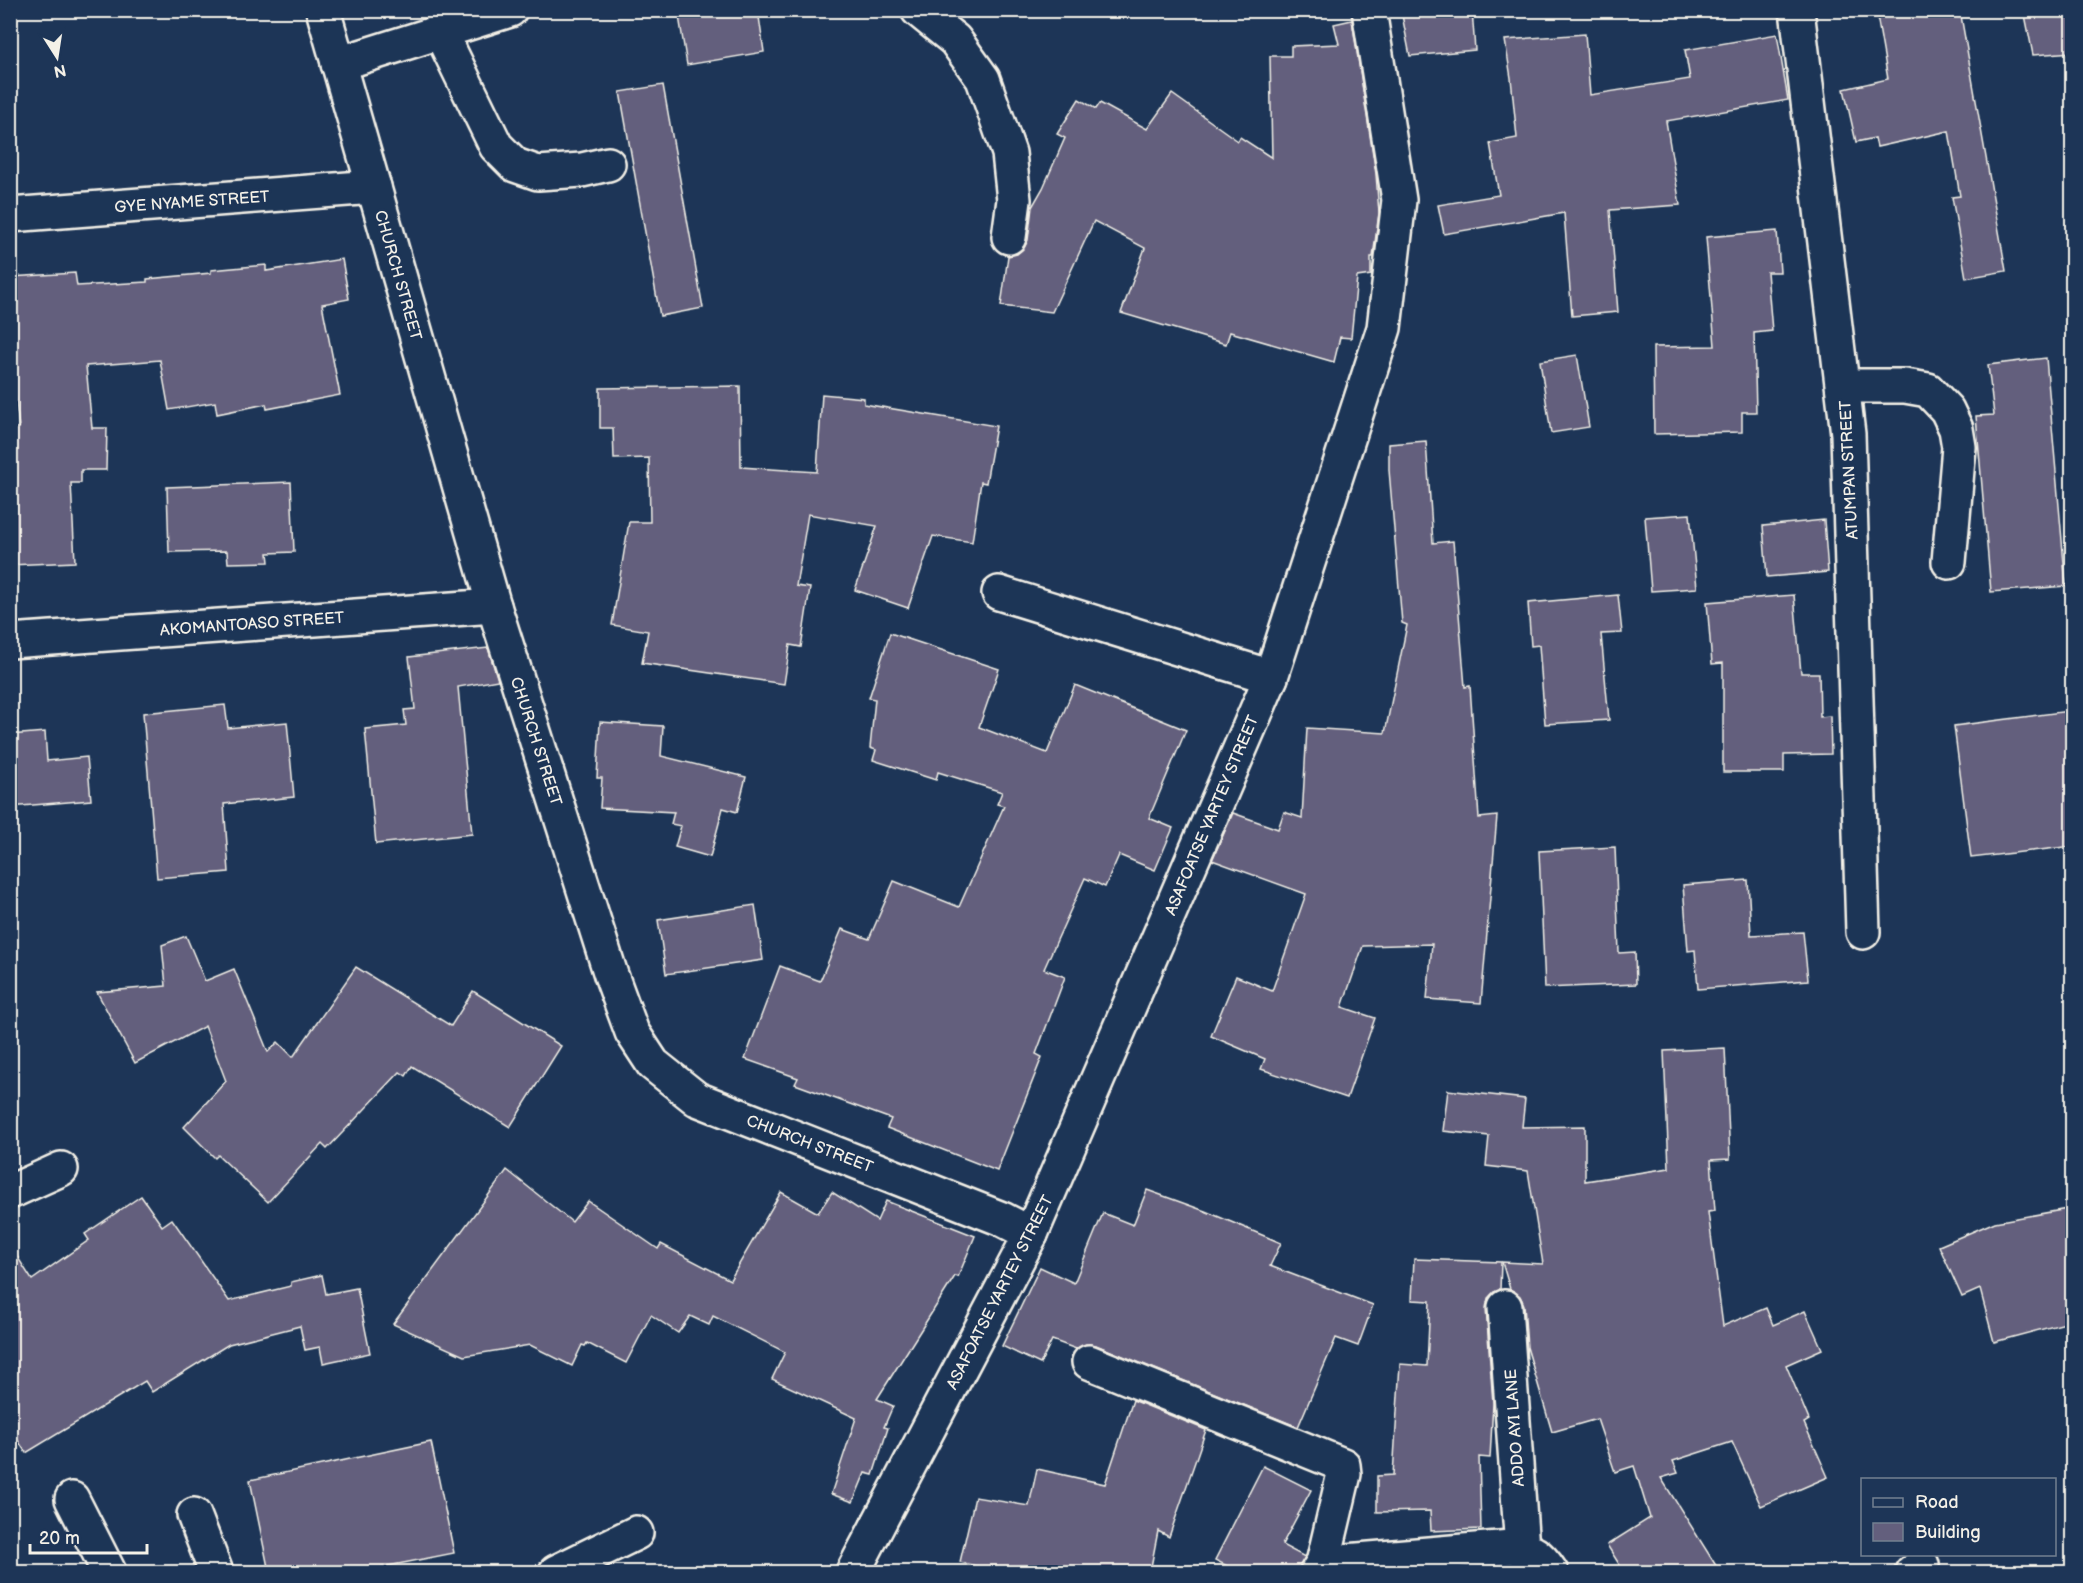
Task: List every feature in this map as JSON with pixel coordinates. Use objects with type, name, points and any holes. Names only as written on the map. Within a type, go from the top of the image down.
[{"type":"street","name":"CHURCH STREET","points":[[322,10],[494,606],[611,975],[632,1032],[652,1064],[697,1099],[1002,1219],[1031,1234]]},
{"type":"street","points":[[338,64],[510,10]]},
{"type":"street","points":[[918,10],[955,40],[983,79],[1009,153],[1014,200],[1009,237]]},
{"type":"street","name":"ASAFOATSE YARTEY STREET","points":[[853,1572],[1031,1234],[1271,677],[1384,328],[1398,200],[1369,10]]},
{"type":"street","name":"ATUMPAN STREET","points":[[1797,10],[1848,434],[1863,932]]},
{"type":"street","points":[[440,31],[496,146],[515,165],[538,173],[582,170],[608,164]]},
{"type":"street","name":"GYE NYAME STREET","points":[[10,214],[374,187]]},
{"type":"street","points":[[1843,386],[1905,386],[1928,390],[1947,410],[1956,429],[1959,447],[1949,562]]},
{"type":"street","points":[[999,593],[1271,677]]},
{"type":"street","name":"AKOMANTOASO STREET","points":[[10,641],[494,606]]},
{"type":"street","points":[[10,1192],[61,1169]]},
{"type":"street","name":"ADDO AYI LANE","points":[[1505,1307],[1522,1549]]},
{"type":"street","points":[[1089,1362],[1342,1465],[1344,1474],[1320,1568],[1511,1548],[1535,1553],[1543,1559],[1551,1572]]},
{"type":"street","points":[[72,1499],[109,1572]]},
{"type":"street","points":[[194,1515],[216,1572]]},
{"type":"street","points":[[556,1572],[636,1533]]},
{"type":"building","points":[[678,10],[758,10],[764,52],[687,65]]},
{"type":"building","points":[[1401,10],[1472,10],[1475,50],[1410,56]]},
{"type":"building","points":[[1876,10],[1960,10],[2006,271],[1966,278],[1952,197],[1960,196],[1949,131],[1877,147],[1875,138],[1856,142],[1844,89],[1888,79]]},
{"type":"building","points":[[2024,10],[2073,10],[2073,52],[2033,55]]},
{"type":"building","points":[[1352,20],[1376,174],[1379,213],[1373,257],[1371,257],[1371,275],[1357,277],[1351,338],[1340,337],[1334,362],[1230,332],[1226,344],[1121,313],[1145,248],[1094,221],[1052,312],[1001,306],[1008,256],[1017,254],[1028,240],[1032,207],[1065,138],[1057,134],[1079,99],[1096,109],[1100,103],[1147,129],[1172,94],[1238,141],[1240,137],[1272,158],[1270,56],[1291,56],[1291,46],[1339,44],[1334,24]]},
{"type":"building","points":[[1585,34],[1590,95],[1690,79],[1685,50],[1777,34],[1788,100],[1666,121],[1680,205],[1610,210],[1618,312],[1572,316],[1564,213],[1444,234],[1438,205],[1499,195],[1490,143],[1517,138],[1505,40]]},
{"type":"building","points":[[663,85],[703,308],[660,316],[620,92]]},
{"type":"building","points":[[1777,231],[1780,272],[1767,272],[1772,331],[1754,333],[1756,412],[1742,412],[1742,432],[1654,434],[1653,347],[1715,346],[1706,237]]},
{"type":"building","points":[[342,259],[349,299],[322,304],[340,395],[267,409],[266,404],[217,414],[215,402],[169,410],[160,360],[86,366],[92,428],[107,428],[106,470],[81,470],[81,483],[71,483],[75,562],[10,565],[10,428],[19,428],[10,345],[10,277],[75,273],[77,286],[147,282],[147,279],[266,265],[266,271]]},
{"type":"building","points":[[1577,355],[1589,427],[1551,433],[1540,361]]},
{"type":"building","points":[[2046,358],[2066,586],[1991,592],[1976,416],[1994,415],[1988,365]]},
{"type":"building","points":[[740,386],[741,467],[817,472],[822,394],[864,398],[864,404],[996,426],[986,483],[981,482],[972,542],[933,536],[908,608],[855,590],[877,526],[808,514],[796,586],[810,588],[801,647],[790,645],[784,684],[642,663],[648,631],[612,625],[629,522],[650,522],[649,458],[614,459],[613,428],[600,428],[600,388]]},
{"type":"building","points":[[1426,441],[1433,543],[1453,541],[1465,687],[1470,686],[1479,818],[1497,816],[1481,1003],[1427,999],[1432,944],[1363,946],[1342,1007],[1375,1018],[1347,1098],[1261,1069],[1265,1059],[1211,1036],[1236,976],[1272,991],[1306,894],[1212,860],[1233,813],[1278,829],[1284,812],[1302,818],[1307,728],[1385,733],[1407,625],[1402,623],[1389,470],[1389,444]]},
{"type":"building","points":[[291,482],[294,552],[268,553],[269,562],[228,563],[227,551],[169,552],[167,487]]},
{"type":"building","points":[[1690,514],[1697,588],[1651,591],[1645,517]]},
{"type":"building","points":[[1824,520],[1828,572],[1767,577],[1763,526]]},
{"type":"building","points":[[1618,595],[1622,633],[1601,634],[1609,720],[1545,724],[1539,645],[1531,646],[1528,603]]},
{"type":"building","points":[[1794,595],[1801,673],[1819,673],[1820,717],[1830,716],[1831,754],[1784,755],[1784,772],[1723,772],[1723,663],[1712,664],[1707,602]]},
{"type":"building","points":[[890,633],[999,669],[979,727],[1047,753],[1075,685],[1186,730],[1149,818],[1173,828],[1155,870],[1119,855],[1105,887],[1085,878],[1044,969],[1065,977],[1036,1054],[1042,1057],[997,1171],[887,1128],[891,1119],[795,1084],[798,1078],[745,1059],[780,966],[820,981],[842,929],[869,939],[894,881],[959,907],[1004,806],[997,804],[1002,792],[938,772],[936,780],[873,760],[876,750],[870,748],[875,699],[869,698]]},
{"type":"building","points":[[488,648],[498,680],[458,687],[472,834],[376,844],[365,729],[406,725],[404,710],[415,709],[409,657]]},
{"type":"building","points":[[225,705],[228,728],[287,722],[294,797],[224,804],[229,872],[157,878],[143,713]]},
{"type":"building","points":[[2069,711],[2073,739],[2073,846],[1971,858],[1954,726]]},
{"type":"building","points":[[600,722],[663,726],[661,756],[746,777],[737,812],[723,808],[710,857],[675,847],[681,826],[671,824],[674,812],[600,808],[602,778],[597,778]]},
{"type":"building","points":[[45,732],[47,761],[87,757],[91,800],[10,807],[10,735]]},
{"type":"building","points":[[1615,847],[1619,953],[1635,952],[1636,984],[1545,988],[1539,851]]},
{"type":"building","points":[[1748,880],[1751,935],[1803,932],[1808,980],[1698,989],[1695,950],[1688,951],[1683,885]]},
{"type":"building","points":[[755,905],[763,960],[666,974],[658,920]]},
{"type":"building","points":[[186,936],[205,981],[234,969],[268,1052],[278,1042],[293,1057],[356,967],[451,1026],[473,991],[561,1046],[510,1127],[412,1066],[406,1076],[400,1072],[327,1149],[322,1144],[268,1202],[218,1155],[215,1158],[184,1127],[226,1081],[205,1026],[135,1063],[97,992],[166,986],[162,945]]},
{"type":"building","points":[[1725,1048],[1730,1159],[1711,1160],[1715,1211],[1708,1212],[1723,1326],[1766,1308],[1773,1325],[1805,1311],[1822,1349],[1786,1365],[1809,1420],[1804,1423],[1828,1477],[1761,1506],[1732,1442],[1673,1461],[1678,1473],[1661,1478],[1720,1572],[1624,1572],[1607,1545],[1650,1518],[1634,1466],[1615,1472],[1597,1419],[1552,1432],[1527,1347],[1524,1305],[1520,1296],[1510,1289],[1502,1262],[1543,1264],[1528,1171],[1486,1166],[1489,1136],[1443,1131],[1448,1090],[1525,1099],[1522,1127],[1585,1126],[1585,1181],[1669,1168],[1664,1051]]},
{"type":"building","points":[[507,1170],[572,1222],[588,1201],[658,1249],[661,1244],[730,1280],[781,1192],[818,1213],[832,1192],[877,1221],[886,1201],[975,1236],[958,1277],[955,1276],[877,1399],[893,1406],[884,1427],[888,1428],[873,1475],[865,1473],[853,1502],[831,1494],[856,1418],[772,1379],[785,1352],[713,1316],[709,1325],[690,1316],[678,1333],[651,1315],[626,1363],[587,1343],[585,1346],[582,1345],[572,1366],[530,1345],[464,1356],[393,1324]]},
{"type":"building","points":[[1147,1190],[1205,1211],[1281,1243],[1270,1266],[1373,1305],[1358,1346],[1336,1338],[1298,1427],[1096,1345],[1086,1344],[1076,1349],[1052,1340],[1040,1364],[1002,1346],[1040,1267],[1074,1283],[1103,1213],[1133,1225]]},
{"type":"building","points":[[141,1196],[162,1226],[172,1219],[229,1301],[291,1286],[291,1282],[322,1275],[326,1294],[357,1288],[370,1353],[323,1363],[320,1347],[305,1350],[300,1326],[229,1344],[152,1392],[145,1381],[26,1453],[10,1428],[10,1245],[32,1280],[89,1240],[85,1234]]},
{"type":"building","points":[[2073,1208],[2073,1321],[1994,1342],[1980,1289],[1962,1297],[1939,1246],[1995,1222]]},
{"type":"building","points":[[1414,1259],[1501,1262],[1500,1290],[1488,1298],[1486,1308],[1493,1403],[1490,1458],[1479,1457],[1481,1529],[1431,1531],[1430,1511],[1377,1512],[1377,1476],[1393,1475],[1400,1364],[1427,1366],[1430,1301],[1412,1300]]},
{"type":"building","points":[[1133,1400],[1206,1430],[1169,1537],[1158,1531],[1150,1572],[979,1572],[980,1567],[960,1562],[975,1497],[1029,1506],[1037,1469],[1105,1484]]},
{"type":"building","points":[[431,1442],[454,1553],[358,1572],[269,1572],[250,1480]]},
{"type":"building","points":[[1263,1466],[1311,1490],[1282,1545],[1305,1557],[1299,1572],[1239,1572],[1215,1560]]}]
